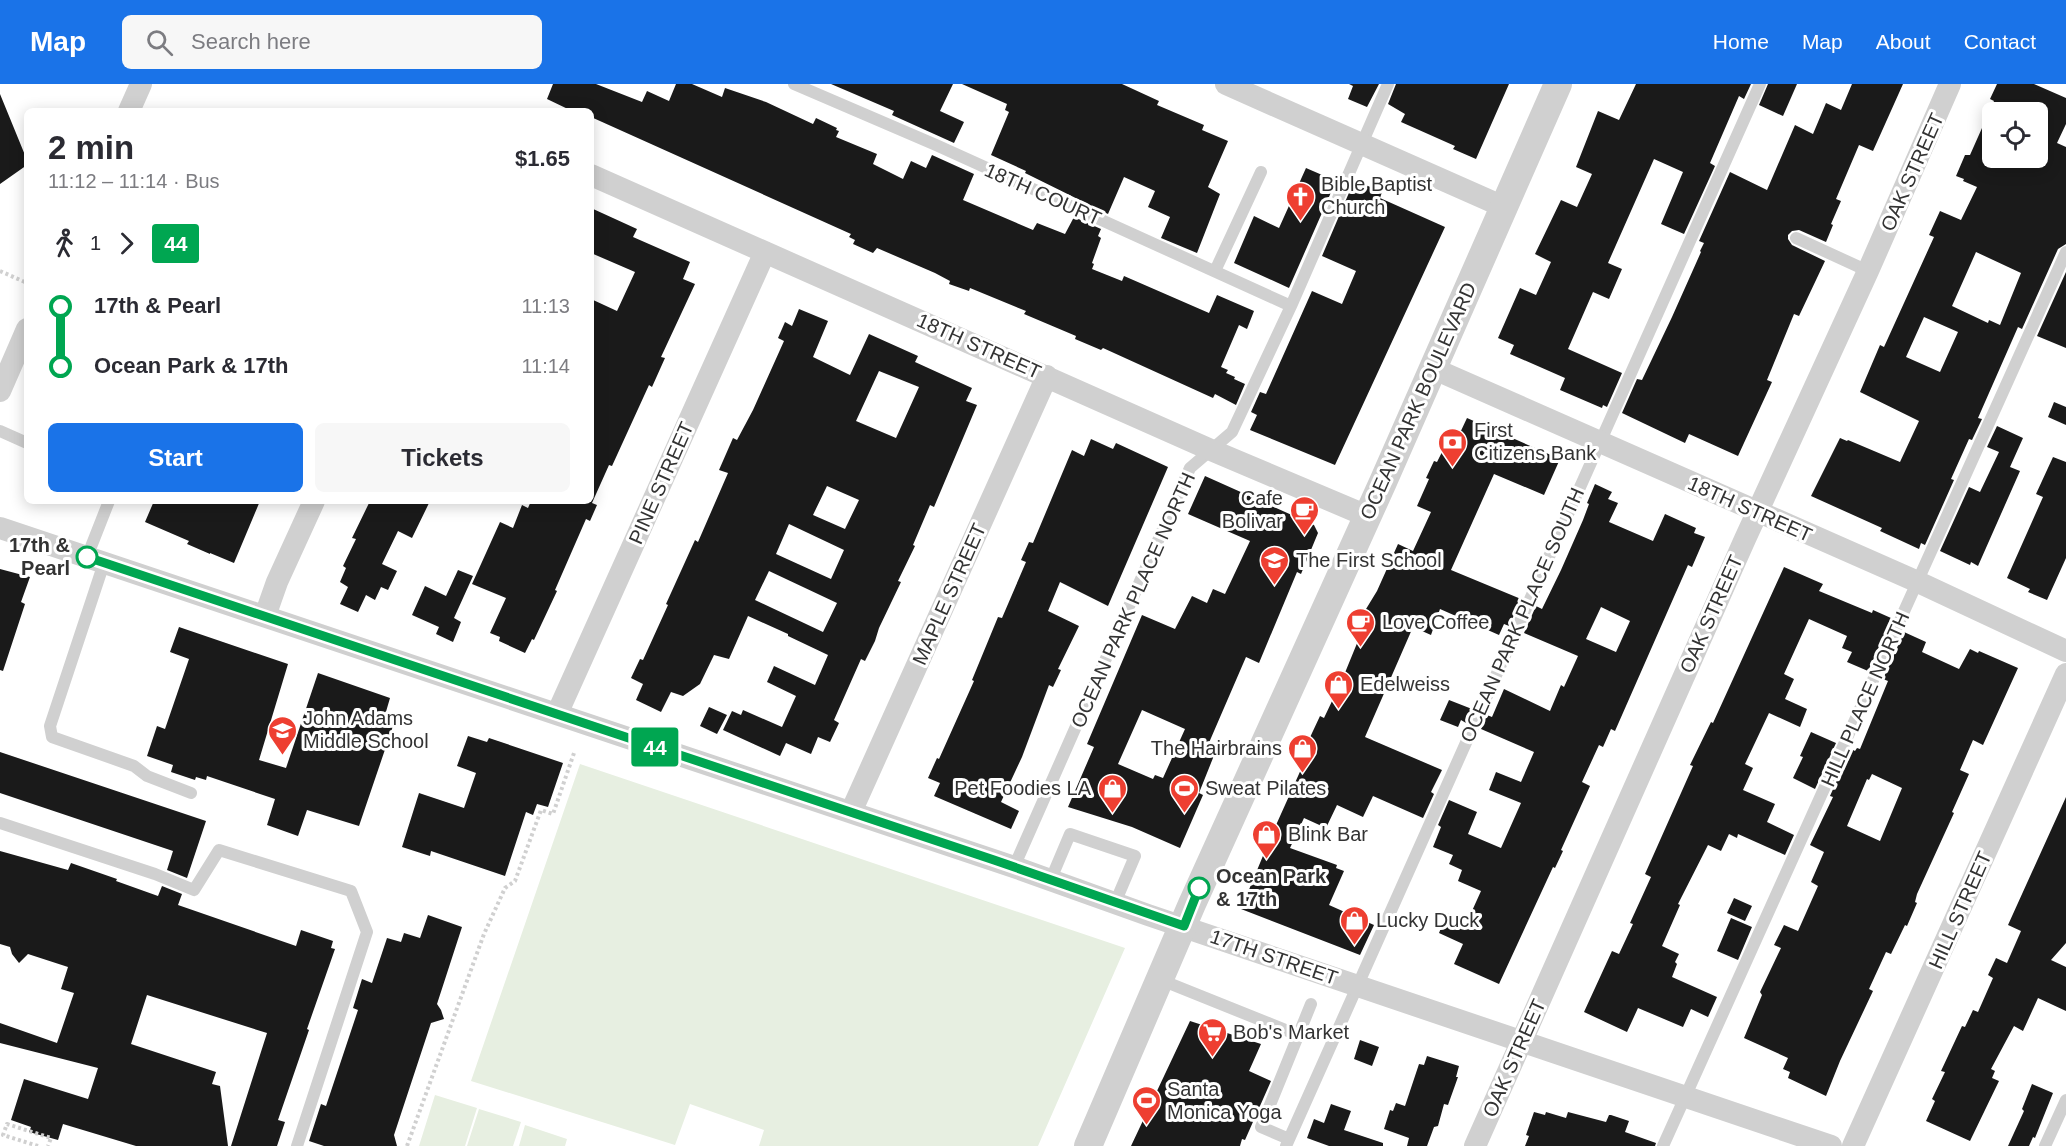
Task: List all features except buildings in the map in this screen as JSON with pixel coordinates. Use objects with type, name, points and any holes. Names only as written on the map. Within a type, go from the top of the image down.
[{"type":"street","points":[[130,108],[141,84]]},
{"type":"street","points":[[1226,84],[1504,207]]},
{"type":"street","name":"OCEAN PARK BOULEVARD","points":[[1088,1146],[1558,84]]},
{"type":"street","name":"OAK STREET","points":[[1475,1146],[1950,84]]},
{"type":"street","name":"18TH STREET","points":[[594,176],[1211,450],[1366,516]]},
{"type":"street","name":"PINE STREET","points":[[557,714],[765,252]]},
{"type":"street","points":[[0,391],[24,336]]},
{"type":"street","name":"18TH STREET","points":[[1432,368],[1918,582],[2066,651]]},
{"type":"street","name":"MAPLE STREET","points":[[851,812],[1047,376]]},
{"type":"street","points":[[265,616],[277,582],[313,504]]},
{"type":"street","name":"17TH STREET","points":[[0,528],[1051,879],[1357,986],[1831,1146]]},
{"type":"street","name":"HILL STREET","points":[[1853,1146],[2066,674]]},
{"type":"lane","name":"18TH COURT","points":[[794,84],[1291,306]]},
{"type":"lane","name":"OCEAN PARK PLACE NORTH","points":[[1014,867],[1190,468],[1232,432],[1291,306],[1388,84]]},
{"type":"lane","name":"OCEAN PARK PLACE SOUTH","points":[[1287,1142],[1760,84]]},
{"type":"lane","points":[[1215,271],[1261,171]]},
{"type":"lane","points":[[1796,238],[1868,271]]},
{"type":"lane","name":"HILL PLACE NORTH","points":[[1663,1146],[2066,252]]},
{"type":"lane","points":[[0,431],[24,442]]},
{"type":"lane","points":[[108,504],[50,726],[52,737],[134,766],[147,776],[191,793]]},
{"type":"lane","points":[[0,823],[154,874],[194,890],[219,850],[351,891],[367,932],[297,1146]]},
{"type":"lane","points":[[1051,879],[1070,834],[1135,856],[1115,903]]},
{"type":"lane","points":[[1161,980],[1298,1035]]},
{"type":"lane","points":[[1287,1142],[1260,1127],[1311,1004]]},
{"type":"lane","points":[[2045,1146],[2066,1100]]},
{"type":"path","points":[[0,271],[24,282]]},
{"type":"path","points":[[407,1146],[484,934],[505,888],[514,881],[541,810],[553,814],[574,753]]},
{"type":"path","points":[[38,1146],[3,1135],[7,1124],[51,1138],[48,1146]]},
{"type":"shaded area","points":[[580,764],[1125,948],[1038,1146],[759,1146],[764,1130],[690,1104],[675,1145],[471,1081]]},
{"type":"shaded area","points":[[435,1095],[477,1108],[465,1146],[419,1146]]},
{"type":"shaded area","points":[[479,1109],[521,1122],[513,1146],[467,1146]]},
{"type":"shaded area","points":[[525,1125],[567,1139],[565,1146],[519,1146]]},
{"type":"bus line","name":"44","points":[[87,557],[1051,879],[1184,926],[1199,888]]},
{"type":"place","name":"Bible Baptist Church","points":[[1300,222]]},
{"type":"place","name":"First Citizens Bank","points":[[1453,468]]},
{"type":"place","name":"Cafe Bolivar","points":[[1304,536]]},
{"type":"place","name":"17th & Pearl","points":[[87,557]]},
{"type":"place","name":"The First School","points":[[1275,586]]},
{"type":"place","name":"Love Coffee","points":[[1361,648]]},
{"type":"place","name":"Edelweiss","points":[[1339,710]]},
{"type":"place","name":"John Adams Middle School","points":[[282,756]]},
{"type":"place","name":"The Hairbrains","points":[[1303,774]]},
{"type":"place","name":"Pet Foodies LA","points":[[1112,814]]},
{"type":"place","name":"Sweat Pilates","points":[[1184,814]]},
{"type":"place","name":"Blink Bar","points":[[1267,860]]},
{"type":"place","name":"Ocean Park & 17th","points":[[1199,888]]},
{"type":"place","name":"Lucky Duck","points":[[1355,946]]},
{"type":"place","name":"Bob's Market","points":[[1212,1058]]},
{"type":"place","name":"Santa Monica Yoga","points":[[1146,1126]]}]
